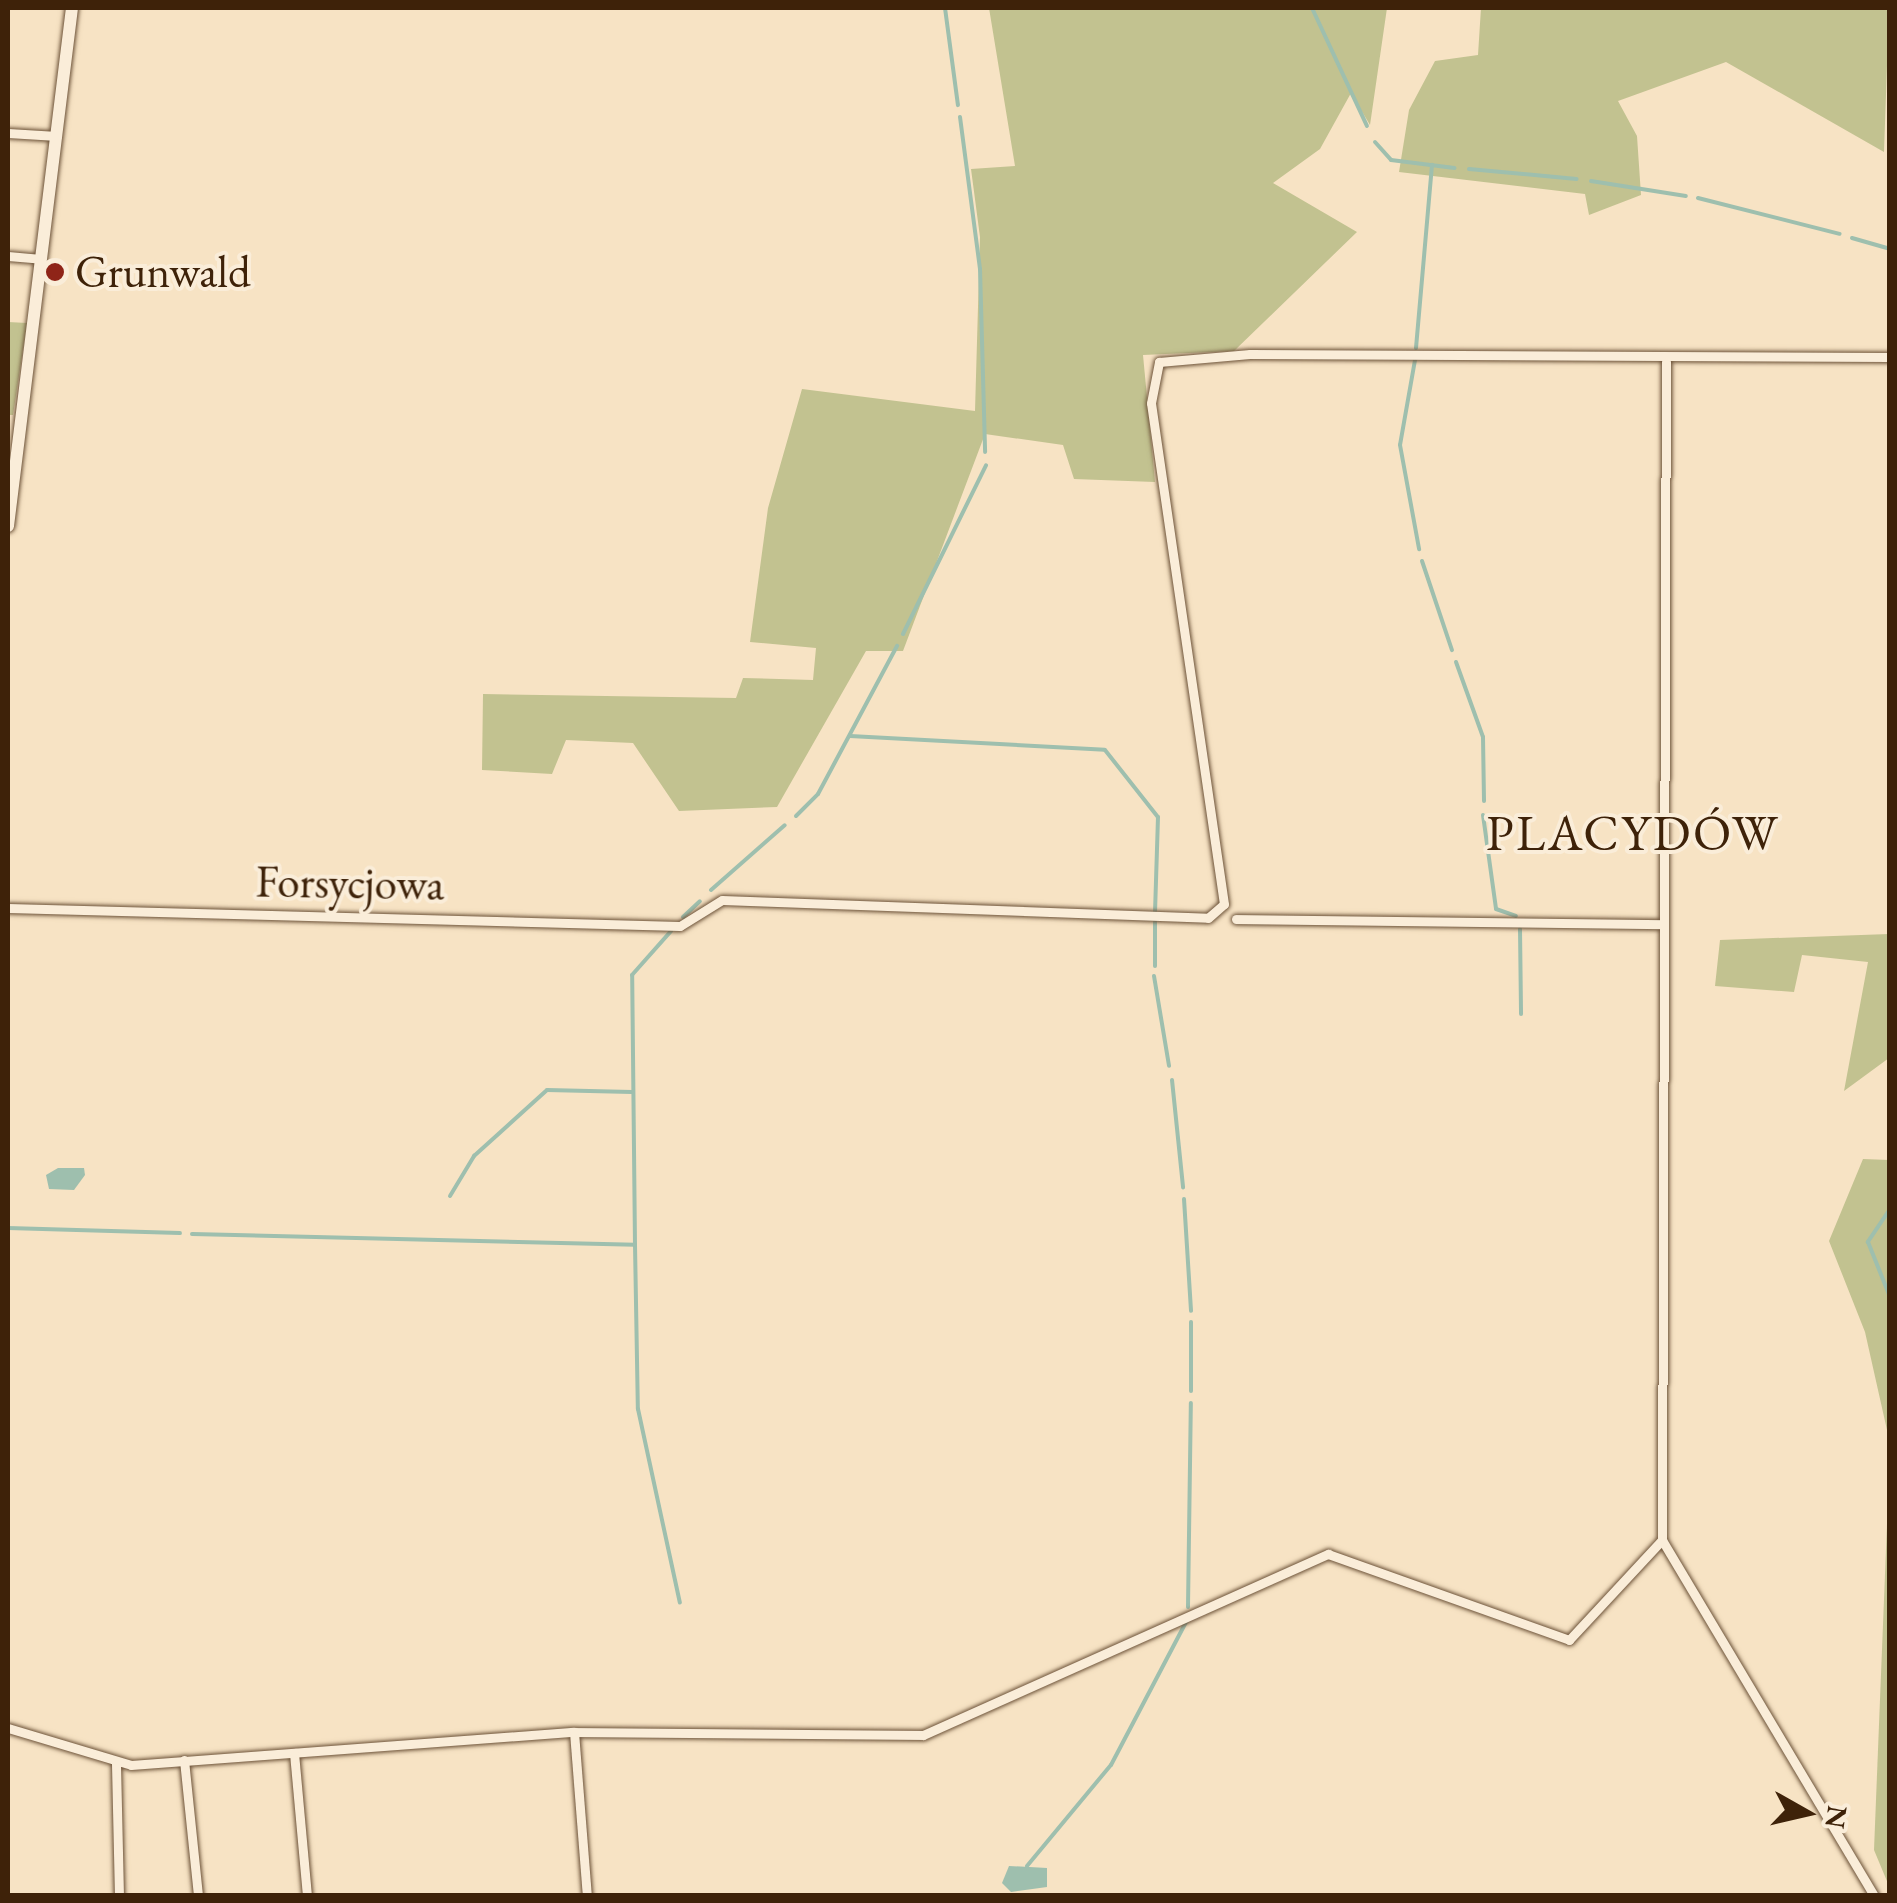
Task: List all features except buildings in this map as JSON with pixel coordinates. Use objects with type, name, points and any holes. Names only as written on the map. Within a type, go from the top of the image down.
[{"type":"street","points":[[8,526],[14,418],[41,259],[72,8]]},
{"type":"street","points":[[8,133],[57,136]]},
{"type":"street","points":[[8,256],[41,259]]},
{"type":"street","name":"Forsycjowa","points":[[8,908],[691,922],[722,900],[1218,914],[1224,904],[1161,481],[1154,368],[1178,355],[1666,362]]},
{"type":"street","points":[[1874,1896],[1662,1540],[1666,362],[1890,357]]},
{"type":"street","points":[[1236,919],[1662,924]]},
{"type":"street","points":[[8,1728],[116,1764],[574,1732],[923,1734],[1328,1554],[1568,1640],[1662,1540]]},
{"type":"street","points":[[574,1732],[587,1896]]},
{"type":"street","points":[[294,1753],[307,1896]]},
{"type":"street","points":[[184,1760],[198,1896]]},
{"type":"street","points":[[116,1764],[119,1896]]},
{"type":"green space","points":[[989,8],[1387,8],[1370,125],[1351,93],[1320,149],[1273,183],[1357,232],[1234,351],[1143,355],[1155,482],[1074,479],[1063,445],[985,434],[903,651],[866,651],[777,807],[679,811],[633,743],[566,740],[552,774],[482,770],[483,694],[736,698],[743,678],[813,680],[816,648],[750,642],[768,508],[802,389],[975,411],[980,237],[971,169],[1015,166]]},
{"type":"green space","points":[[1481,8],[1889,8],[1884,152],[1726,62],[1618,101],[1637,136],[1641,195],[1589,215],[1585,194],[1399,172],[1409,110],[1435,61],[1478,55]]},
{"type":"green space","points":[[8,322],[27,323],[13,415],[8,415]]},
{"type":"green space","points":[[1889,934],[1889,1058],[1844,1091],[1868,962],[1802,955],[1794,992],[1715,986],[1720,940]]},
{"type":"green space","points":[[1863,1159],[1889,1160],[1889,1439],[1865,1332],[1829,1241]]},
{"type":"green space","points":[[1889,1474],[1890,1886],[1874,1850]]},
{"type":"shaded area","points":[[58,1168],[84,1168],[85,1175],[74,1190],[49,1189],[46,1175]]},
{"type":"shaded area","points":[[1009,1866],[1047,1868],[1047,1887],[1011,1892],[1002,1883]]},
{"type":"waterway","points":[[945,8],[958,105]]},
{"type":"waterway","points":[[1312,8],[1367,126]]},
{"type":"waterway","points":[[960,117],[980,269],[985,452]]},
{"type":"waterway","points":[[1375,142],[1391,160],[1455,168]]},
{"type":"waterway","points":[[1416,348],[1432,165]]},
{"type":"waterway","points":[[1469,169],[1577,179]]},
{"type":"waterway","points":[[1591,181],[1686,196]]},
{"type":"waterway","points":[[1698,198],[1840,234]]},
{"type":"waterway","points":[[1852,238],[1890,249]]},
{"type":"waterway","points":[[1415,360],[1400,445],[1419,549]]},
{"type":"waterway","points":[[903,634],[986,465]]},
{"type":"waterway","points":[[1422,561],[1452,650]]},
{"type":"waterway","points":[[796,816],[818,794],[897,646]]},
{"type":"waterway","points":[[1456,662],[1483,737],[1484,801]]},
{"type":"waterway","points":[[850,736],[1105,750],[1158,817],[1155,912]]},
{"type":"waterway","points":[[1483,815],[1496,909],[1516,916]]},
{"type":"waterway","points":[[711,890],[785,825]]},
{"type":"waterway","points":[[683,917],[700,901]]},
{"type":"waterway","points":[[1155,922],[1155,966]]},
{"type":"waterway","points":[[1520,929],[1521,1014]]},
{"type":"waterway","points":[[635,1245],[632,975],[671,931]]},
{"type":"waterway","points":[[1154,976],[1169,1066]]},
{"type":"waterway","points":[[1172,1080],[1183,1187]]},
{"type":"waterway","points":[[450,1196],[474,1156],[547,1090],[632,1092]]},
{"type":"waterway","points":[[1184,1199],[1191,1311]]},
{"type":"waterway","points":[[1890,1209],[1868,1242],[1890,1297]]},
{"type":"waterway","points":[[8,1228],[180,1233]]},
{"type":"waterway","points":[[192,1234],[635,1245],[638,1409],[680,1603]]},
{"type":"waterway","points":[[1191,1322],[1191,1391]]},
{"type":"waterway","points":[[1188,1607],[1191,1403]]},
{"type":"waterway","points":[[1027,1866],[1111,1765],[1187,1620]]},
{"type":"place","name":"Grunwald","points":[[55,272]]},
{"type":"district","name":"PLACYDÓW","points":[[1633,833]]}]
